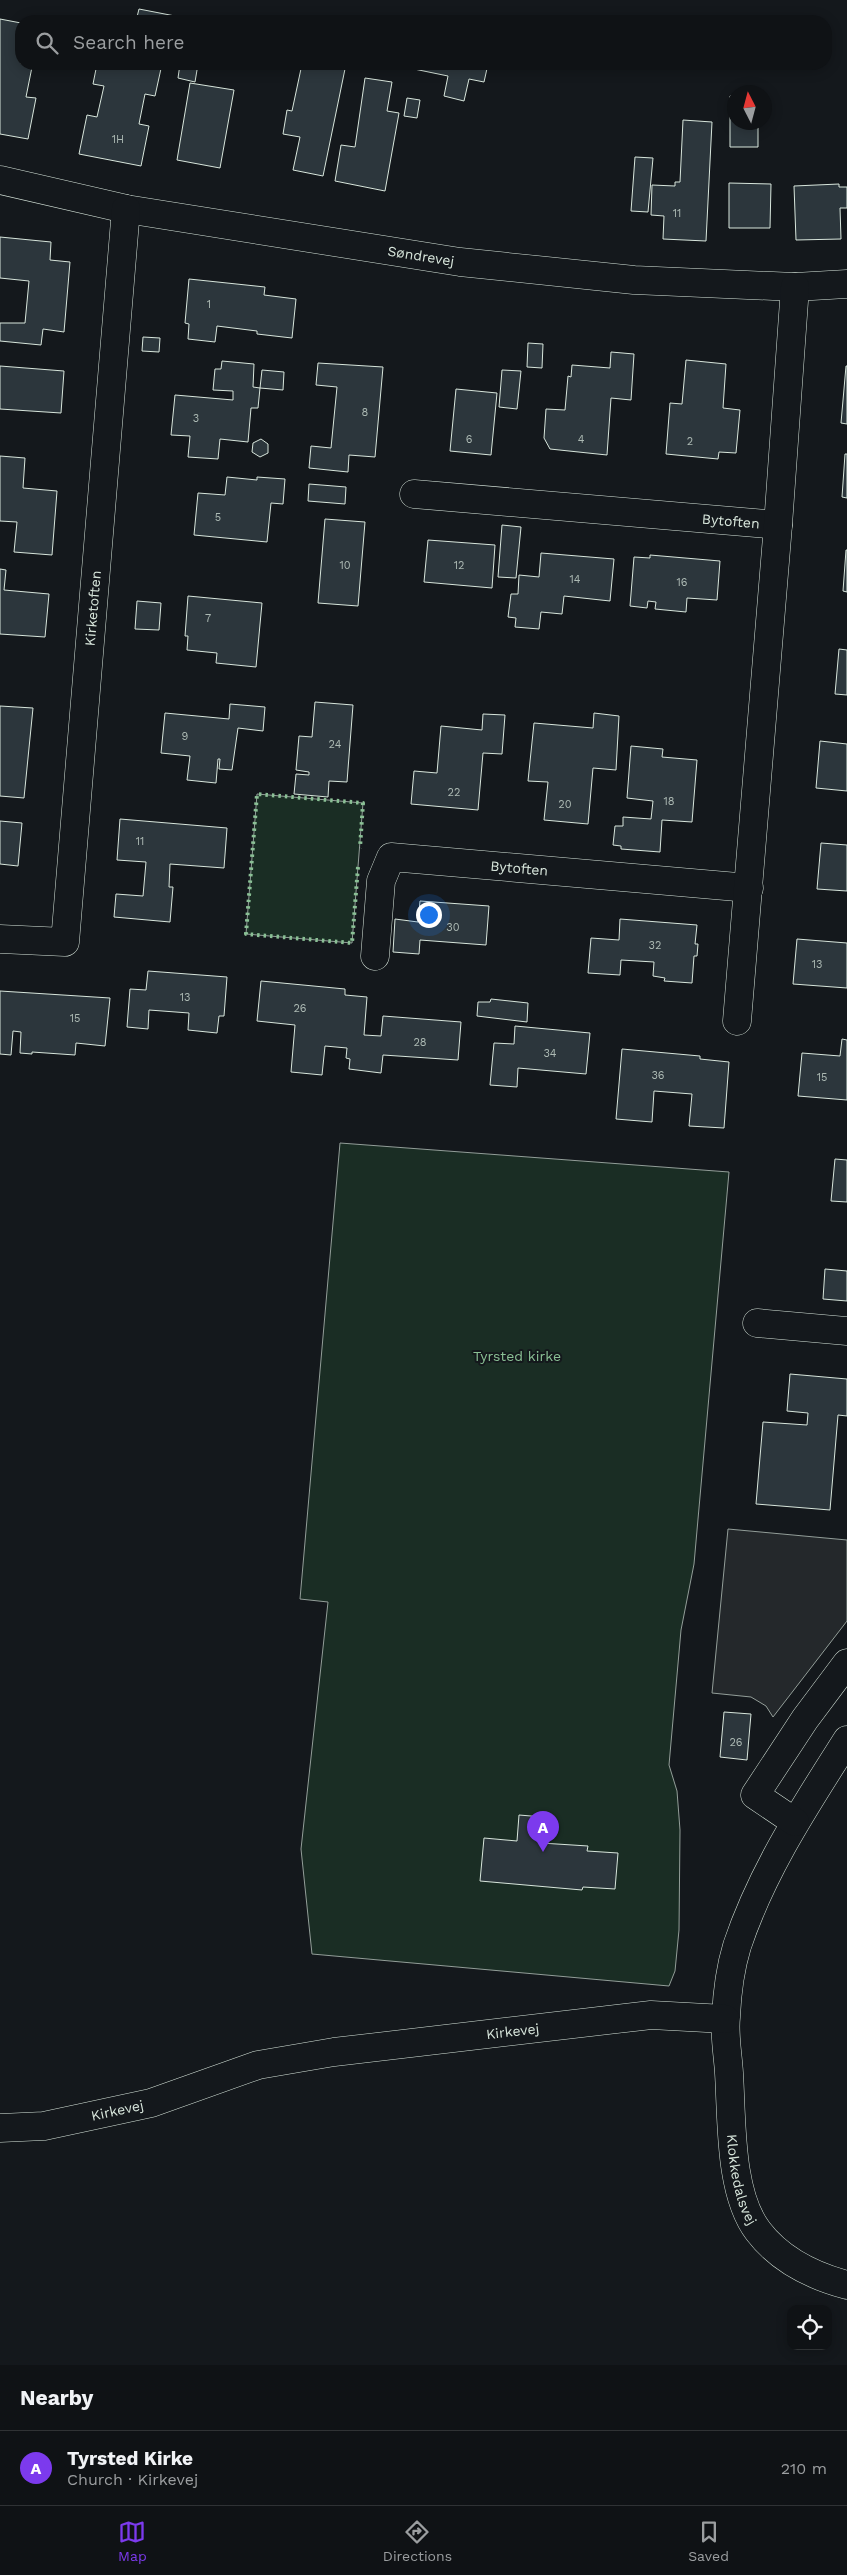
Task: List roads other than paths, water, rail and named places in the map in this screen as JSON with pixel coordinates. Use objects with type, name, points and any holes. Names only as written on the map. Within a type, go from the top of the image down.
[{"type":"street","name":"Søndrevej","points":[[0,180],[126,209],[460,262],[634,280],[795,287],[847,284]]},
{"type":"street","name":"Kirketoften","points":[[0,939],[65,942],[126,209]]},
{"type":"street","name":"Bytoften","points":[[737,1021],[778,525],[795,287]]},
{"type":"street","name":"Bytoften","points":[[414,494],[778,525]]},
{"type":"street","name":"Bytoften","points":[[375,956],[381,881],[391,857],[749,888]]},
{"type":"street","points":[[757,1323],[847,1331]]},
{"type":"street","points":[[795,1822],[756,1795],[805,1719],[847,1663]]},
{"type":"street","points":[[725,2019],[729,1977],[738,1946],[762,1885],[795,1822],[847,1740]]},
{"type":"street","name":"Kirkevej","points":[[0,2128],[44,2126],[150,2103],[258,2065],[334,2052],[651,2016],[725,2019]]},
{"type":"street","name":"Klokkedalsvej","points":[[725,2019],[735,2157],[743,2201],[757,2230],[781,2256],[828,2279],[847,2285]]},
{"type":"place","name":"Tyrsted Kirke","points":[[543,1852]]},
{"type":"park label","name":"Tyrsted kirke","points":[[517,1356]]}]
